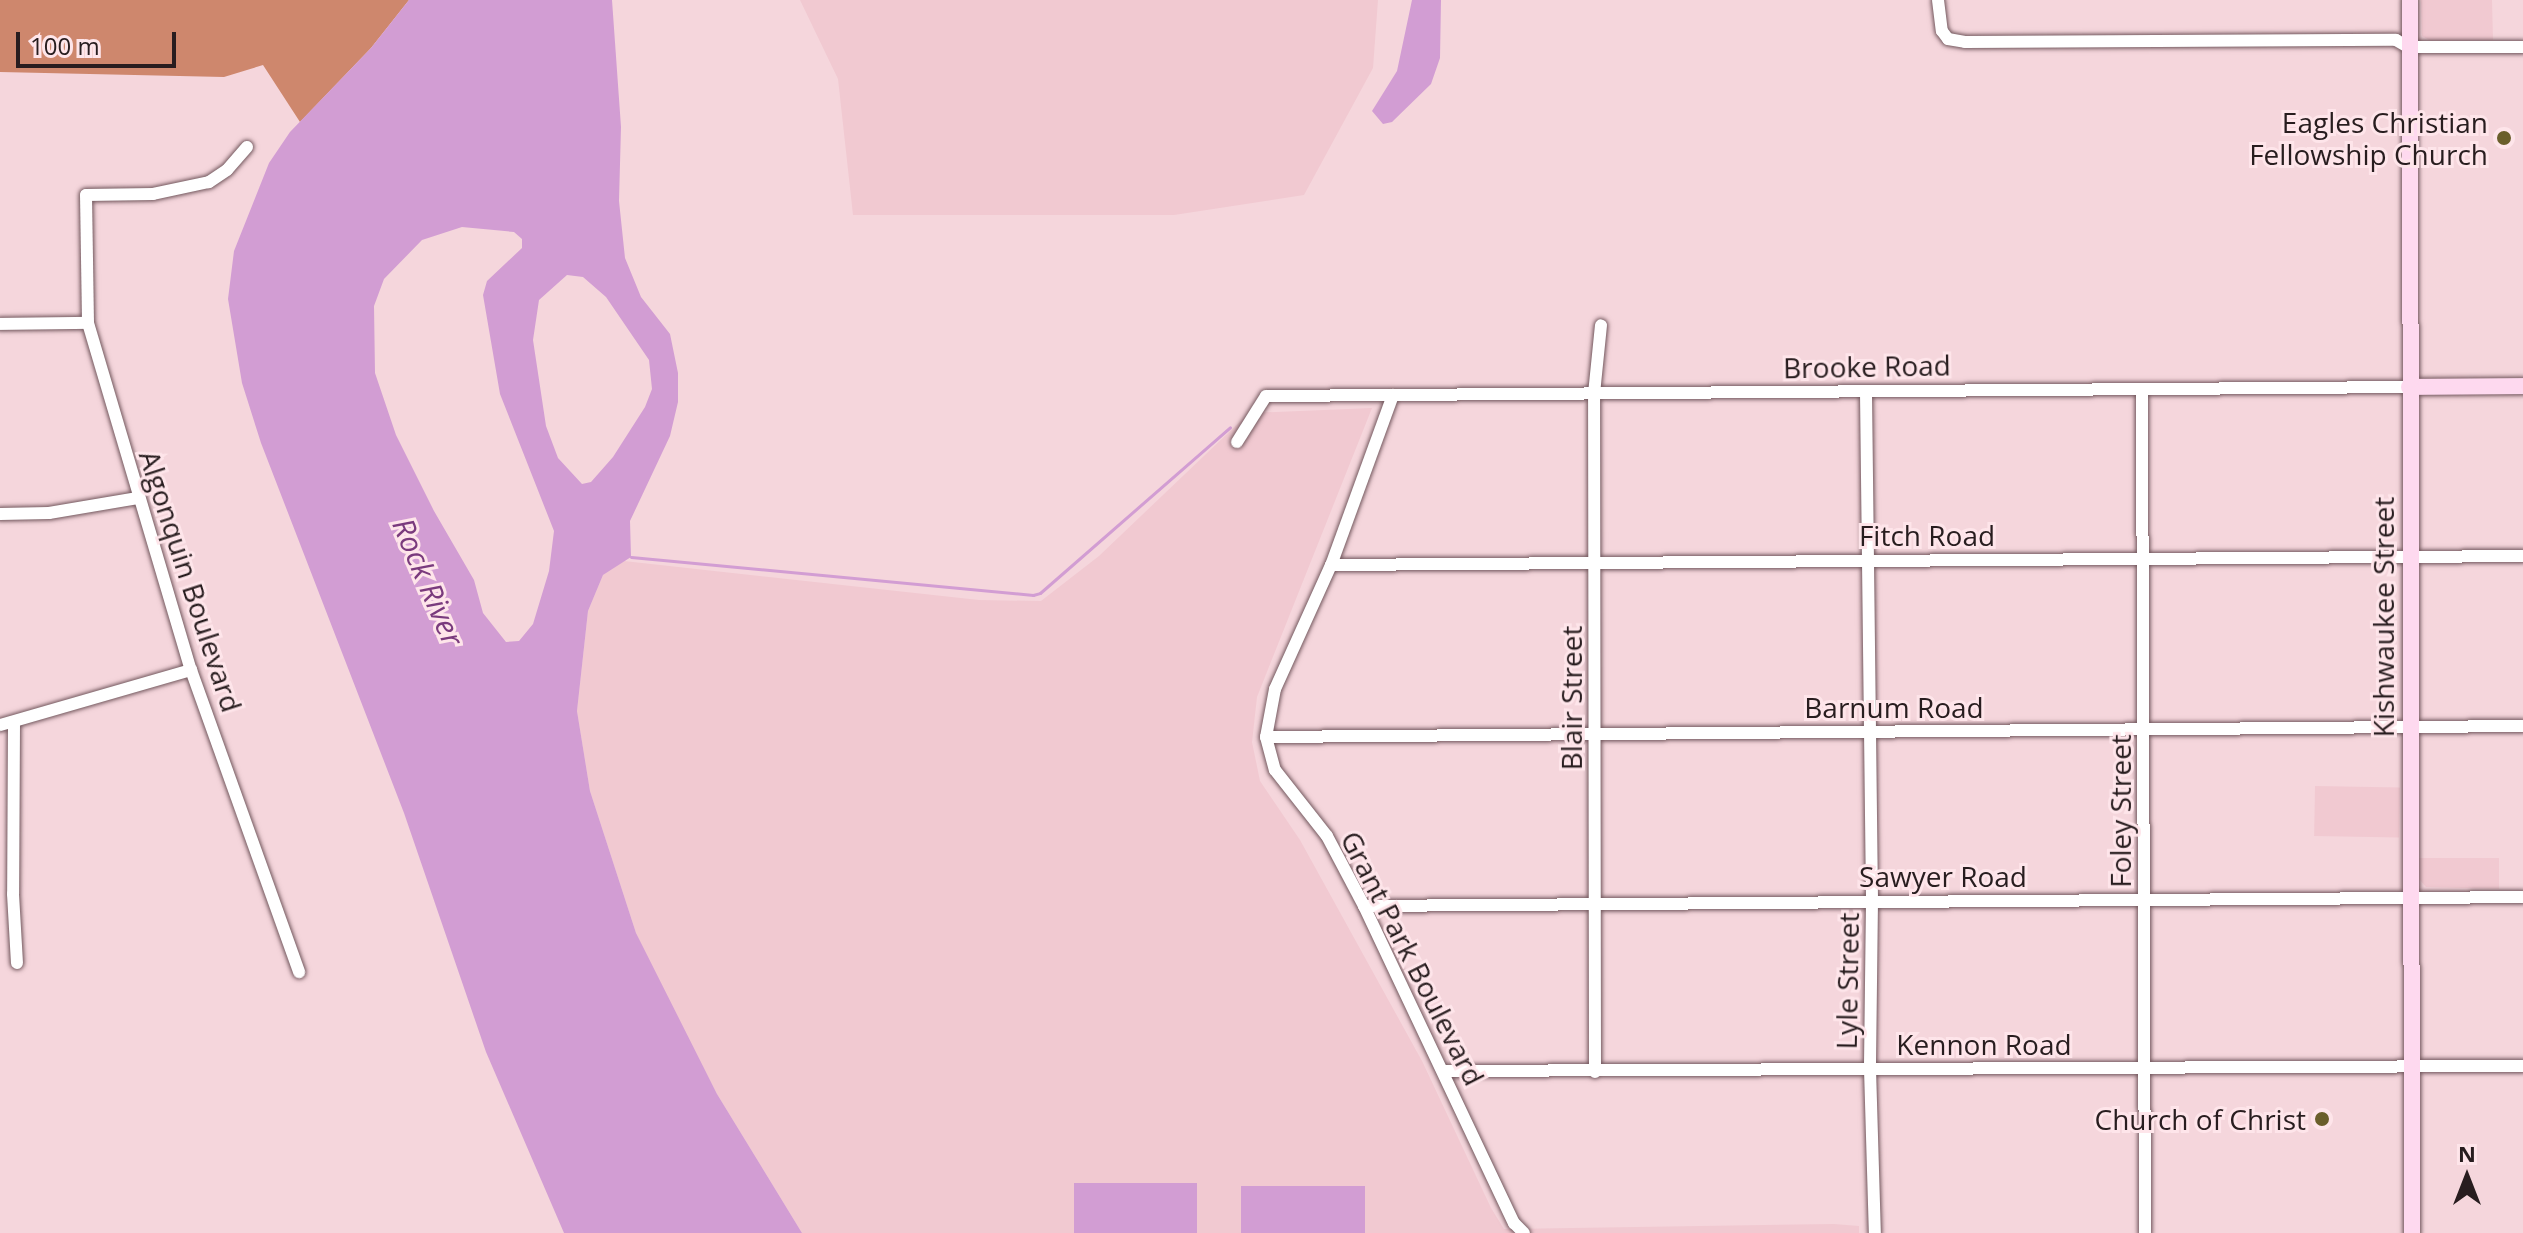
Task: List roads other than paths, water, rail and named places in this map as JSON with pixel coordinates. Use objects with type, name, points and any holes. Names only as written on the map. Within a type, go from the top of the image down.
[{"type":"street","points":[[1938,0],[1938,20],[1948,39],[1965,42],[2396,40],[2408,47],[2523,47]]},
{"type":"street","name":"Kishwaukee Street","points":[[2410,0],[2409,897],[2412,1233]]},
{"type":"street","name":"Algonquin Boulevard","points":[[247,147],[227,170],[209,182],[153,194],[86,195],[88,323],[191,670],[299,972]]},
{"type":"street","points":[[0,324],[88,323]]},
{"type":"street","name":"Blair Street","points":[[1595,1072],[1594,394],[1601,325]]},
{"type":"street","name":"Brooke Road","points":[[1237,442],[1266,396],[2523,386]]},
{"type":"street","name":"Foley Street","points":[[2142,389],[2145,1233]]},
{"type":"street","name":"Lyle Street","points":[[1866,393],[1872,901],[1870,1069],[1875,1233]]},
{"type":"street","name":"Grant Park Boulevard","points":[[1393,395],[1331,565],[1275,689],[1266,737],[1275,770],[1327,836],[1364,906],[1445,1071],[1514,1223],[1524,1233]]},
{"type":"street","points":[[0,514],[49,513],[138,498]]},
{"type":"street","name":"Fitch Road","points":[[1331,565],[2523,556]]},
{"type":"street","points":[[0,725],[14,724],[191,670]]},
{"type":"street","points":[[14,724],[13,894],[17,963]]},
{"type":"street","name":"Barnum Road","points":[[1266,737],[2523,726]]},
{"type":"street","name":"Sawyer Road","points":[[1364,906],[2523,897]]},
{"type":"street","name":"Kennon Road","points":[[1445,1071],[2523,1066]]},
{"type":"water","name":"Rock River","points":[[409,0],[612,0],[621,127],[619,201],[625,258],[641,297],[670,334],[678,373],[678,402],[670,436],[630,521],[631,557],[603,575],[588,611],[577,711],[590,791],[636,933],[717,1094],[802,1233],[564,1233],[486,1052],[404,813],[261,443],[242,383],[228,299],[234,251],[269,163],[290,132],[371,48]],"holes":[[[462,227],[514,232],[522,239],[522,248],[487,281],[483,295],[500,394],[554,531],[549,571],[533,624],[519,641],[506,642],[483,613],[474,580],[434,511],[396,435],[375,373],[374,306],[384,279],[422,240]],[[567,275],[583,277],[606,297],[649,360],[652,389],[645,407],[613,457],[591,482],[582,484],[558,458],[546,426],[533,340],[539,300]]]},
{"type":"water","points":[[1412,0],[1441,0],[1440,58],[1431,84],[1392,122],[1383,124],[1372,111],[1397,71]]},
{"type":"water","points":[[1074,1183],[1197,1183],[1197,1233],[1074,1233]]},
{"type":"water","points":[[1241,1186],[1365,1186],[1365,1233],[1241,1233]]},
{"type":"waterway","points":[[631,557],[1033,595],[1040,593],[1230,427]]},
{"type":"place","name":"Eagles Christian Fellowship Church","points":[[2504,138]]},
{"type":"place","name":"Church of Christ","points":[[2322,1119]]}]
